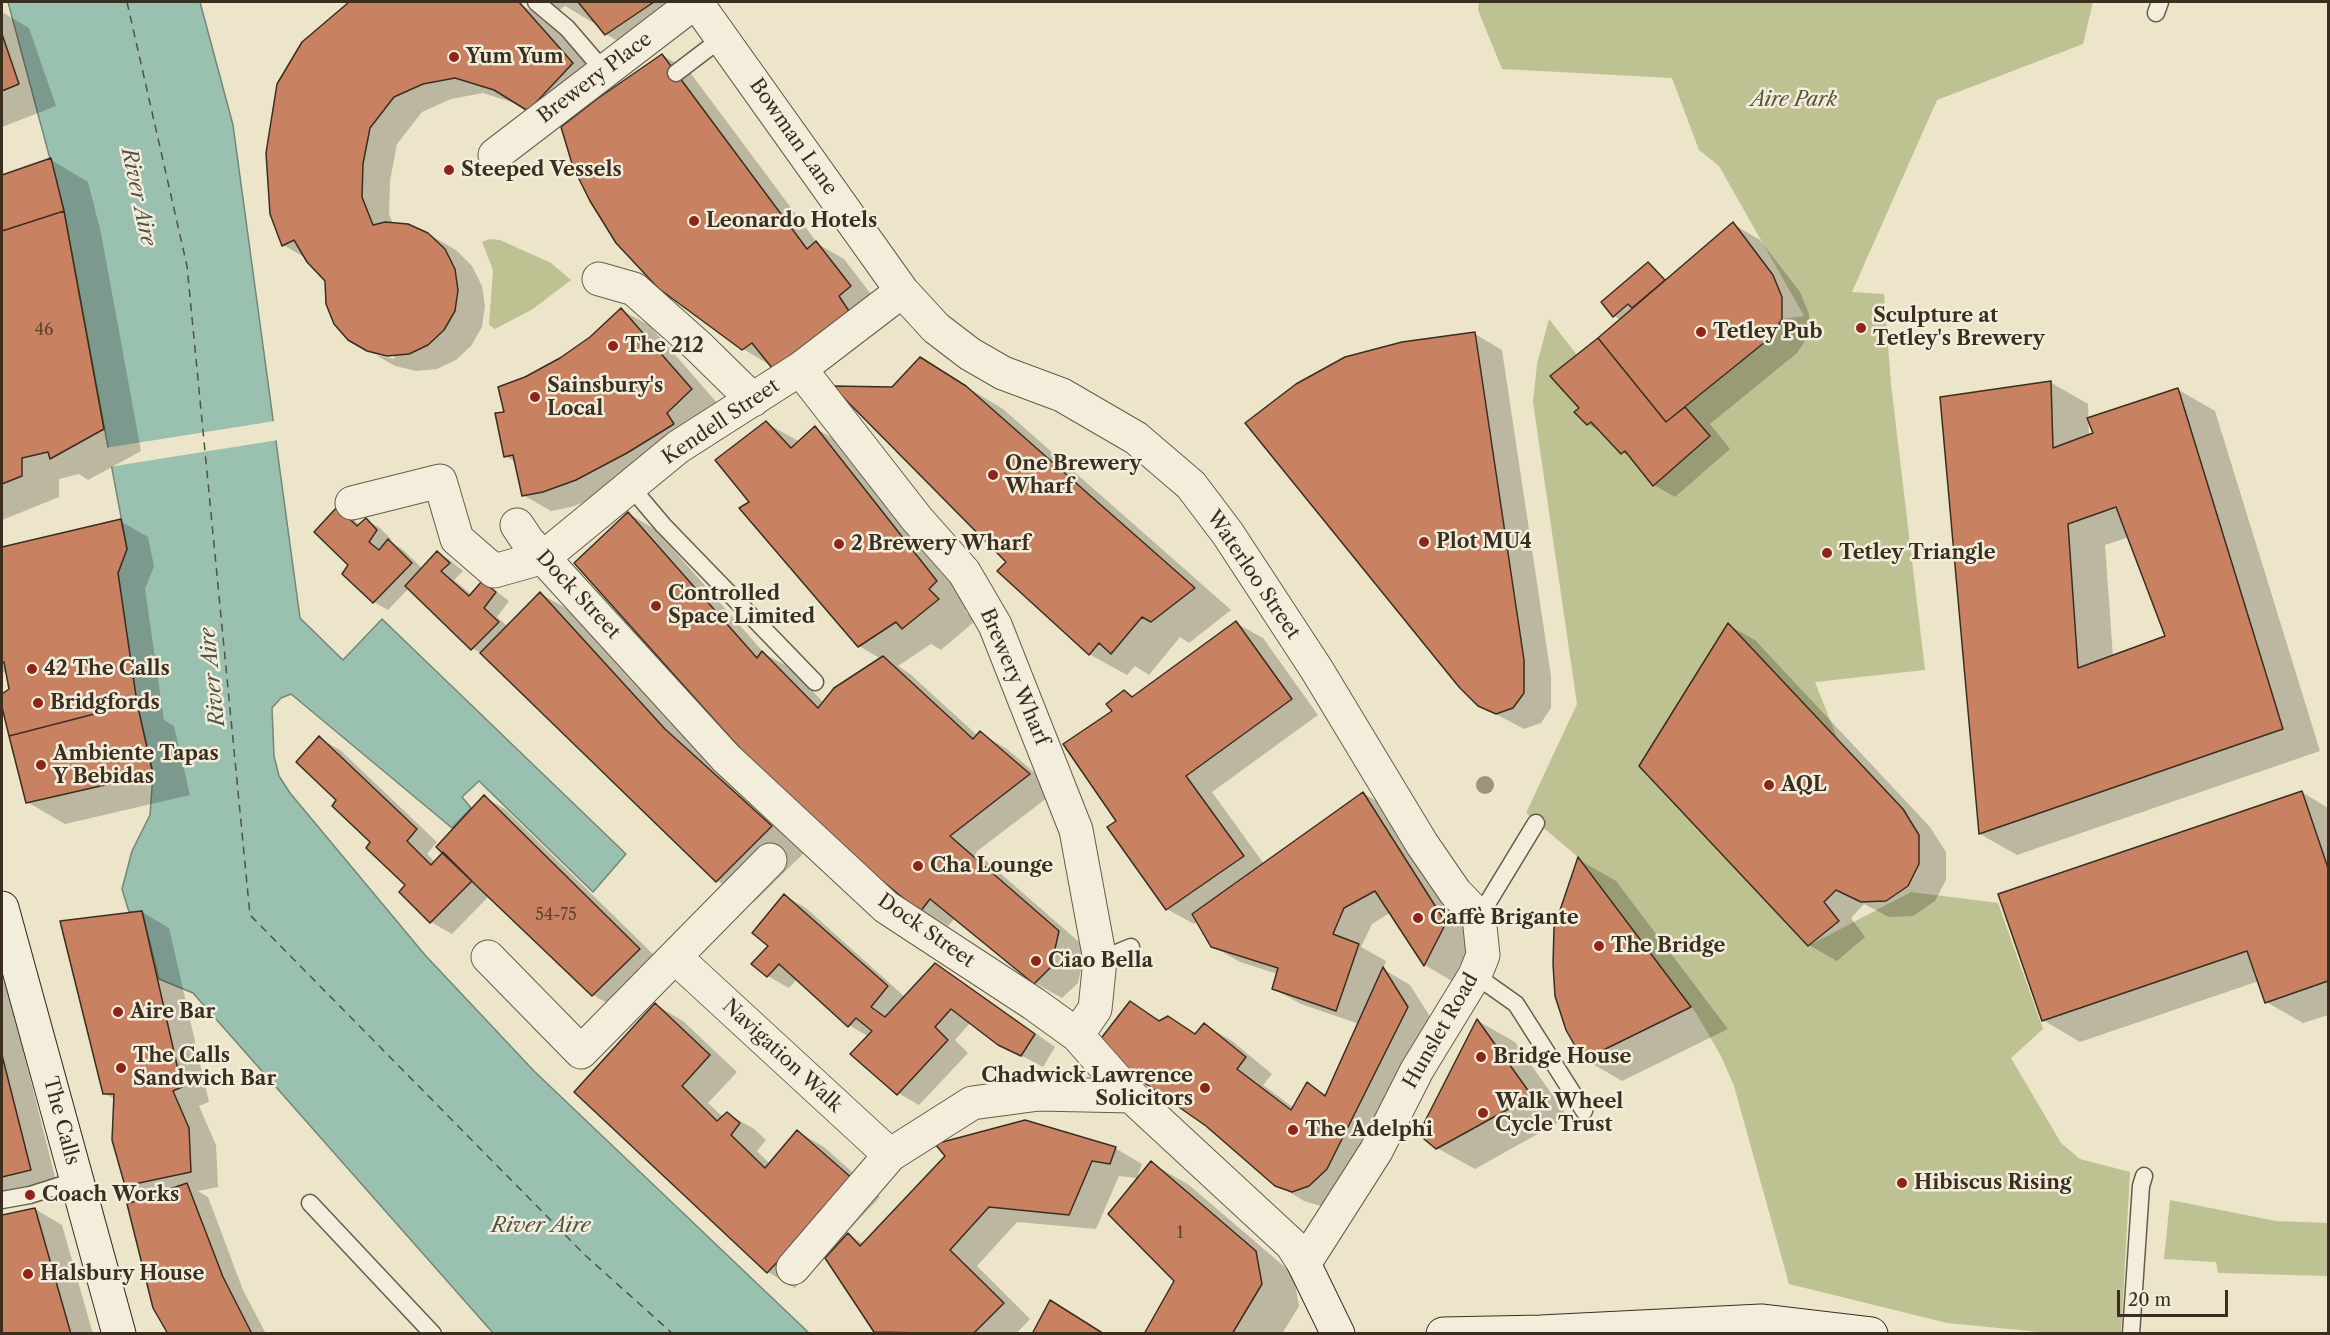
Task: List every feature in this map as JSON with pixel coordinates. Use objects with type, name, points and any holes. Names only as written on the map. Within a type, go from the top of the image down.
[{"type":"street","name":"Brewery Place","points":[[495,155],[695,2]]},
{"type":"street","name":"Bowman Lane","points":[[695,2],[902,291],[936,328]]},
{"type":"street","points":[[598,279],[634,289],[698,346],[753,400]]},
{"type":"street","name":"Kendell Street","points":[[544,557],[678,447],[718,419],[753,400],[800,369],[902,291]]},
{"type":"street","name":"Waterloo Street","points":[[936,328],[970,354],[1003,373],[1062,395],[1136,438],[1191,485],[1228,534],[1317,670],[1422,844],[1455,892],[1479,917]]},
{"type":"street","name":"Brewery Wharf","points":[[800,369],[911,510],[964,572],[994,625],[1076,830],[1100,960],[1095,1009],[1077,1035]]},
{"type":"street","points":[[351,502],[440,481],[457,539],[494,571],[544,557]]},
{"type":"street","name":"Dock Street","points":[[517,525],[527,540],[726,758],[886,907],[1034,1004],[1077,1035],[1131,1096],[1292,1245],[1304,1264],[1338,1334]]},
{"type":"street","points":[[488,957],[581,1052],[770,860]]},
{"type":"street","name":"The Calls","points":[[2,908],[119,1334]]},
{"type":"street","name":"Hunslet Road","points":[[1304,1264],[1319,1238],[1350,1195],[1376,1151],[1417,1070],[1475,975],[1483,955],[1479,917]]},
{"type":"street","name":"Navigation Walk","points":[[675,957],[890,1155]]},
{"type":"street","points":[[793,1268],[890,1155],[972,1103],[1039,1094],[1131,1096]]},
{"type":"street","points":[[1443,1334],[1541,1333],[1761,1321],[1871,1334]]},
{"type":"lane","points":[[536,2],[567,28],[604,71]]},
{"type":"lane","points":[[676,73],[722,38]]},
{"type":"lane","points":[[630,486],[663,525],[815,682]]},
{"type":"lane","points":[[1479,917],[1536,823]]},
{"type":"lane","points":[[1100,960],[1131,947]]},
{"type":"lane","points":[[1475,975],[1516,1004],[1584,1111]]},
{"type":"lane","points":[[2131,1334],[2141,1186],[2144,1176]]},
{"type":"lane","points":[[2,1200],[30,1195],[77,1180]]},
{"type":"lane","points":[[310,1203],[433,1334]]},
{"type":"green space","name":"Aire Park","points":[[1479,2],[2093,2],[2083,44],[1937,100],[1852,292],[1884,294],[1891,384],[1925,670],[1815,682],[1838,740],[1727,623],[1640,766],[1808,946],[1911,892],[1998,903],[2043,1029],[2011,1058],[2061,1143],[2080,1159],[2130,1172],[2121,1333],[2049,1333],[1947,1323],[1789,1284],[1734,1086],[1721,1056],[1696,1013],[1586,866],[1526,813],[1577,704],[1533,402],[1537,364],[1549,319],[1577,355],[1551,377],[1579,408],[1574,412],[1587,425],[1591,422],[1625,451],[1653,486],[1710,437],[1685,407],[1770,338],[1782,319],[1804,316],[1719,166],[1699,150],[1672,78],[1502,69],[1478,10]]},
{"type":"green space","points":[[490,239],[500,240],[551,263],[571,280],[533,309],[495,329],[489,325],[493,270],[482,242]]},
{"type":"green space","points":[[2170,1200],[2276,1221],[2328,1223],[2328,1276],[2218,1273],[2216,1262],[2164,1259]]},
{"type":"water","name":"River Aire","points":[[8,2],[200,2],[233,125],[300,618],[343,660],[382,619],[626,854],[593,892],[479,781],[462,797],[471,808],[452,828],[291,694],[281,698],[272,708],[274,756],[279,776],[290,793],[425,955],[534,1071],[809,1333],[493,1333],[193,993],[159,979],[142,911],[129,912],[122,889],[132,851],[150,815],[153,774],[137,703],[118,573],[127,549],[64,211]]},
{"type":"pier","points":[[275,421],[278,440],[109,467],[105,448]]},
{"type":"building","points":[[349,2],[519,2],[573,63],[528,111],[494,90],[455,78],[423,84],[394,97],[370,128],[363,164],[362,197],[373,225],[385,222],[408,224],[428,233],[445,249],[455,269],[458,290],[455,311],[444,330],[428,345],[409,354],[387,356],[367,351],[348,340],[334,324],[326,304],[325,281],[307,262],[294,240],[282,246],[270,214],[266,153],[277,84],[302,42]]},
{"type":"building","points":[[578,2],[654,2],[605,35]]},
{"type":"building","points":[[2,34],[19,84],[2,91]]},
{"type":"building","name":"Leonardo Hotels","points":[[662,54],[807,249],[816,241],[851,286],[839,296],[851,314],[772,368],[752,343],[742,350],[658,288],[616,243],[590,201],[573,167],[561,127]]},
{"type":"building","points":[[51,158],[64,211],[2,231],[2,175]]},
{"type":"building","points":[[64,211],[104,429],[50,459],[48,452],[22,458],[22,476],[2,484],[2,231]]},
{"type":"building","points":[[1733,222],[1773,275],[1782,297],[1782,319],[1770,338],[1666,422],[1598,338]]},
{"type":"building","points":[[1648,262],[1665,280],[1632,308],[1628,304],[1613,317],[1601,302]]},
{"type":"building","points":[[621,308],[692,389],[667,413],[674,424],[627,453],[576,480],[543,492],[522,496],[513,455],[504,457],[495,413],[504,412],[498,387],[525,377],[560,358],[590,337]]},
{"type":"building","name":"Plot MU4","points":[[1475,332],[1524,660],[1524,693],[1513,708],[1496,714],[1478,706],[1459,687],[1245,423],[1296,384],[1345,357],[1402,342]]},
{"type":"building","points":[[1598,338],[1666,422],[1685,407],[1710,436],[1653,486],[1625,451],[1621,454],[1591,422],[1587,425],[1574,412],[1579,408],[1550,376]]},
{"type":"building","name":"One Brewery Wharf","points":[[920,357],[966,386],[1195,588],[1151,622],[1142,617],[1111,654],[1099,643],[1089,655],[997,571],[1006,562],[832,386],[892,387]]},
{"type":"building","points":[[2051,381],[2053,448],[2093,433],[2087,418],[2178,388],[2283,729],[1979,834],[1940,397]],"holes":[[[2116,507],[2165,636],[2078,668],[2068,524]]]},
{"type":"building","name":"2 Brewery Wharf","points":[[766,421],[791,448],[815,426],[937,581],[929,589],[939,599],[902,629],[896,622],[858,647],[739,508],[749,502],[715,460]]},
{"type":"building","points":[[337,507],[357,526],[366,518],[377,530],[369,542],[379,550],[388,539],[412,563],[373,603],[342,574],[348,565],[314,532]]},
{"type":"building","points":[[628,512],[757,658],[762,651],[818,708],[834,688],[883,656],[973,739],[980,731],[1030,774],[950,836],[1059,931],[1051,967],[1034,984],[930,899],[920,912],[845,850],[761,772],[574,563]]},
{"type":"building","points":[[121,519],[127,549],[118,573],[137,703],[9,736],[2,707],[2,694],[9,689],[4,662],[2,662],[2,547]]},
{"type":"building","points":[[437,551],[450,563],[441,571],[469,596],[482,581],[496,592],[484,608],[499,622],[471,650],[405,586]]},
{"type":"building","points":[[540,592],[665,729],[772,826],[716,882],[480,653]]},
{"type":"building","points":[[1236,621],[1292,699],[1186,776],[1244,856],[1166,910],[1107,827],[1116,821],[1063,744],[1112,711],[1106,704],[1124,690],[1132,697]]},
{"type":"building","name":"AQL","points":[[1728,623],[1903,809],[1919,835],[1919,864],[1908,886],[1886,901],[1861,902],[1836,890],[1824,902],[1839,921],[1808,946],[1639,766]]},
{"type":"building","points":[[137,703],[153,774],[26,803],[9,736]]},
{"type":"building","points":[[319,736],[417,829],[407,841],[431,865],[443,852],[472,881],[430,923],[399,892],[405,885],[366,848],[370,842],[332,806],[336,800],[296,762]]},
{"type":"building","points":[[2302,791],[2328,868],[2328,981],[2265,1003],[2247,951],[2042,1021],[1998,894]]},
{"type":"building","points":[[1363,792],[1446,923],[1424,966],[1375,891],[1344,908],[1333,934],[1359,944],[1336,1011],[1272,989],[1278,968],[1211,947],[1192,914]]},
{"type":"building","points":[[484,795],[640,949],[592,996],[436,847]]},
{"type":"building","name":"The Bridge","points":[[1578,857],[1691,1007],[1583,1060],[1566,1030],[1555,996],[1553,964],[1554,928]]},
{"type":"building","points":[[784,894],[888,986],[871,1007],[885,1017],[935,963],[1035,1034],[1021,1056],[998,1045],[951,1009],[935,1027],[948,1040],[897,1095],[850,1054],[872,1031],[856,1018],[848,1027],[779,964],[767,977],[751,964],[768,946],[752,933]]},
{"type":"building","points":[[142,911],[182,1087],[173,1091],[189,1128],[191,1172],[125,1186],[112,1140],[114,1094],[103,1094],[60,921]]},
{"type":"building","points":[[1383,967],[1408,1007],[1327,1169],[1309,1186],[1292,1192],[1275,1186],[1206,1126],[1136,1077],[1099,1041],[1130,1001],[1159,1021],[1168,1016],[1195,1034],[1204,1023],[1246,1057],[1237,1069],[1291,1110],[1307,1082],[1325,1096]]},
{"type":"building","points":[[655,1003],[710,1055],[682,1086],[717,1121],[727,1112],[740,1123],[731,1135],[765,1168],[797,1130],[854,1180],[767,1273],[574,1092]]},
{"type":"building","name":"Bridge House","points":[[1477,1019],[1532,1096],[1436,1149],[1424,1139],[1423,1125]]},
{"type":"building","points":[[2,1055],[31,1170],[2,1177]]},
{"type":"building","points":[[1025,1120],[1116,1147],[1110,1164],[1092,1161],[1069,1215],[989,1207],[950,1250],[1004,1303],[973,1334],[874,1332],[825,1258],[848,1233],[860,1246],[945,1156],[935,1144]]},
{"type":"building","points":[[1151,1161],[1256,1251],[1262,1284],[1232,1334],[1144,1334],[1174,1281],[1108,1214]]},
{"type":"building","points":[[187,1183],[223,1277],[252,1334],[168,1334],[153,1308],[127,1204]]},
{"type":"building","name":"Halsbury House","points":[[35,1208],[71,1334],[2,1334],[2,1215]]},
{"type":"building","points":[[1050,1300],[1104,1334],[1032,1334]]},
{"type":"ferry route","points":[[127,2],[187,266],[250,915],[586,1256],[673,1334]]},
{"type":"place","name":"Yum Yum","points":[[454,57]]},
{"type":"place","name":"Steeped Vessels","points":[[449,170]]},
{"type":"place","name":"Leonardo Hotels","points":[[694,221]]},
{"type":"place","name":"Sculpture at Tetley's Brewery","points":[[1861,328]]},
{"type":"place","name":"Tetley Pub","points":[[1701,332]]},
{"type":"place","name":"The 212","points":[[613,346]]},
{"type":"place","name":"Sainsbury's Local","points":[[535,397]]},
{"type":"place","name":"One Brewery Wharf","points":[[993,475]]},
{"type":"place","name":"Plot MU4","points":[[1424,542]]},
{"type":"place","name":"2 Brewery Wharf","points":[[839,544]]},
{"type":"place","name":"Tetley Triangle","points":[[1827,553]]},
{"type":"place","name":"Controlled Space Limited","points":[[656,606]]},
{"type":"place","name":"42 The Calls","points":[[32,669]]},
{"type":"place","name":"Bridgfords","points":[[38,703]]},
{"type":"place","name":"Ambiente Tapas Y Bebidas","points":[[41,765]]},
{"type":"place","name":"AQL","points":[[1769,785]]},
{"type":"place","name":"Cha Lounge","points":[[918,866]]},
{"type":"place","name":"Caffè Brigante","points":[[1418,918]]},
{"type":"place","name":"The Bridge","points":[[1599,946]]},
{"type":"place","name":"Ciao Bella","points":[[1036,961]]},
{"type":"place","name":"Aire Bar","points":[[118,1012]]},
{"type":"place","name":"Bridge House","points":[[1481,1057]]},
{"type":"place","name":"The Calls Sandwich Bar","points":[[121,1068]]},
{"type":"place","name":"Chadwick Lawrence Solicitors","points":[[1205,1088]]},
{"type":"place","name":"Walk Wheel Cycle Trust","points":[[1483,1113]]},
{"type":"place","name":"The Adelphi","points":[[1293,1130]]},
{"type":"place","name":"Hibiscus Rising","points":[[1902,1183]]},
{"type":"place","name":"Coach Works","points":[[30,1195]]},
{"type":"place","name":"Halsbury House","points":[[28,1274]]}]
